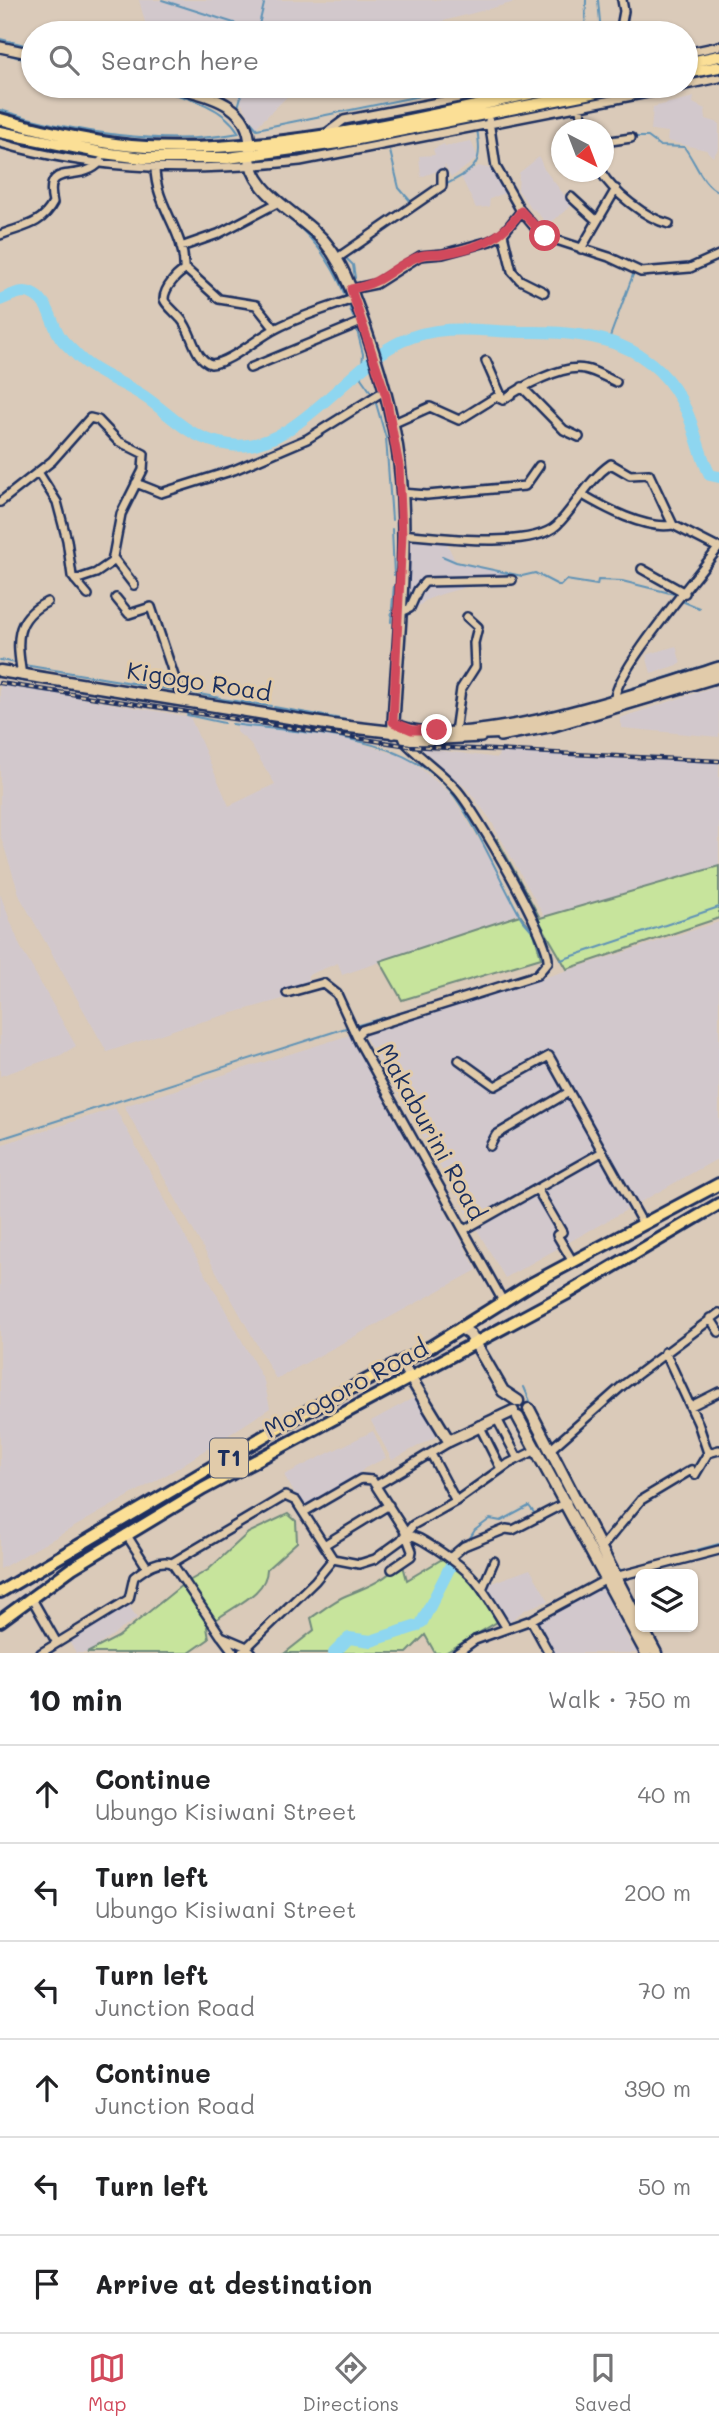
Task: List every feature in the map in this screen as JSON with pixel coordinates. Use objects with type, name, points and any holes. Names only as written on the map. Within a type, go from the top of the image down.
[{"type":"main road","points":[[698,60],[719,56]]},
{"type":"main road","points":[[698,71],[719,67]]},
{"type":"main road","points":[[0,119],[98,141],[250,156],[324,134],[505,98]]},
{"type":"main road","points":[[0,132],[102,158],[250,156],[488,119],[576,98]]},
{"type":"main road","points":[[250,156],[256,177],[279,202],[324,242],[335,259],[352,294],[391,420],[401,493],[402,534],[398,733]]},
{"type":"main road","points":[[377,381],[379,394],[391,420]]},
{"type":"main road","name":"Kigogo Road","points":[[0,671],[398,733],[508,731],[719,672]]},
{"type":"main road","name":"Morogoro Road","points":[[0,1592],[300,1415],[401,1362],[573,1262],[719,1184]]},
{"type":"main road","name":"Morogoro Road","points":[[0,1621],[72,1568],[203,1489],[409,1380],[644,1250],[719,1204]]},
{"type":"main road","points":[[461,1328],[470,1334],[505,1392],[519,1401],[526,1402],[601,1548],[611,1578],[646,1653]]},
{"type":"main road","points":[[401,1362],[442,1435],[451,1441],[495,1417],[526,1415],[529,1409]]},
{"type":"main road","points":[[495,1417],[502,1407],[505,1392]]},
{"type":"main road","points":[[519,1401],[513,1405],[515,1414],[538,1447],[567,1503],[635,1616]]},
{"type":"main road","points":[[645,1632],[656,1653]]},
{"type":"street","points":[[622,0],[622,21]]},
{"type":"street","points":[[698,50],[719,46]]},
{"type":"street","points":[[0,47],[21,51]]},
{"type":"street","points":[[698,82],[719,78]]},
{"type":"street","points":[[0,143],[155,169],[250,156],[248,129],[239,112],[212,98]]},
{"type":"street","points":[[324,134],[344,121],[461,98]]},
{"type":"street","points":[[622,98],[579,107],[488,119],[495,167],[521,211],[541,235],[609,257],[641,272],[690,268],[719,255]]},
{"type":"street","points":[[579,107],[583,119]]},
{"type":"street","points":[[614,141],[631,138]]},
{"type":"street","points":[[0,235],[35,224],[46,214],[53,203],[49,184],[51,180],[61,175],[85,172],[102,158]]},
{"type":"street","points":[[155,169],[158,195],[181,247],[184,270],[224,301],[256,305],[275,329]]},
{"type":"street","points":[[335,259],[442,186],[442,173]]},
{"type":"street","points":[[607,182],[648,215],[668,225]]},
{"type":"street","points":[[581,249],[596,219],[616,189]]},
{"type":"street","points":[[571,197],[596,219]]},
{"type":"street","points":[[181,247],[218,233],[279,202]]},
{"type":"street","points":[[184,270],[176,276],[164,300],[181,319],[204,362],[222,362],[275,329],[376,284],[420,256],[464,249],[503,234],[521,211]]},
{"type":"street","points":[[503,234],[512,271],[520,280],[544,292]]},
{"type":"street","points":[[250,368],[359,317]]},
{"type":"street","points":[[486,361],[503,400]]},
{"type":"street","points":[[503,400],[522,387],[576,368],[590,370],[616,382]]},
{"type":"street","points":[[522,387],[564,430],[579,437]]},
{"type":"street","points":[[136,483],[161,492],[234,470],[314,435],[331,421],[379,394]]},
{"type":"street","points":[[391,420],[430,407],[457,421],[496,397],[503,400]]},
{"type":"street","points":[[0,502],[64,450],[88,421],[95,418],[118,441],[144,454],[143,470],[121,514],[114,559],[104,569],[75,580]]},
{"type":"street","points":[[402,534],[508,540],[552,529],[592,479],[611,464],[630,475],[649,474],[673,525]]},
{"type":"street","points":[[401,493],[427,495],[520,487],[529,484],[539,466]]},
{"type":"street","points":[[38,472],[57,502],[75,580],[88,595]]},
{"type":"street","points":[[581,494],[631,519],[663,527],[673,525],[719,547],[644,643],[619,682],[615,701]]},
{"type":"street","points":[[114,559],[134,585]]},
{"type":"street","points":[[642,569],[685,593]]},
{"type":"street","points":[[399,613],[410,608],[425,582],[512,580]]},
{"type":"street","points":[[116,598],[129,614],[151,607],[182,700]]},
{"type":"street","points":[[22,676],[19,629],[24,617],[47,602]]},
{"type":"street","points":[[455,733],[461,690],[475,667],[474,643],[478,627],[467,617]]},
{"type":"street","points":[[615,701],[719,666]]},
{"type":"street","points":[[398,733],[510,736],[554,727],[719,678]]},
{"type":"street","name":"Makaburini Road","points":[[398,733],[457,789],[476,816],[541,934],[548,962],[537,975],[358,1034],[358,1040],[504,1303]]},
{"type":"street","points":[[286,993],[326,984],[337,994],[358,1034]]},
{"type":"street","points":[[459,1060],[495,1086],[549,1056],[643,1224]]},
{"type":"street","points":[[490,1146],[496,1135],[569,1092]]},
{"type":"street","points":[[464,1230],[602,1152]]},
{"type":"street","points":[[537,1189],[562,1232],[557,1235],[573,1262]]},
{"type":"street","points":[[551,1449],[665,1352],[719,1313]]},
{"type":"street","points":[[710,1318],[719,1332]]},
{"type":"street","points":[[665,1352],[691,1406],[708,1453]]},
{"type":"street","points":[[691,1406],[719,1392]]},
{"type":"street","points":[[495,1417],[517,1457]]},
{"type":"street","points":[[479,1425],[500,1467]]},
{"type":"street","points":[[377,1485],[451,1441]]},
{"type":"street","points":[[333,1559],[365,1563],[395,1545],[406,1534],[456,1501],[468,1489],[500,1467],[538,1447]]},
{"type":"street","points":[[468,1489],[538,1447]]},
{"type":"street","points":[[601,1548],[641,1500],[691,1470],[695,1475],[708,1453],[719,1450]]},
{"type":"street","points":[[431,1454],[456,1501]]},
{"type":"street","points":[[303,1512],[361,1479],[370,1479],[377,1485],[406,1534],[413,1553],[392,1569]]},
{"type":"street","points":[[41,1653],[129,1599],[134,1577],[146,1567],[160,1562],[172,1563],[285,1496],[292,1497],[333,1559]]},
{"type":"street","points":[[451,1557],[464,1546],[500,1531],[513,1530],[567,1503]]},
{"type":"street","points":[[324,1545],[389,1505]]},
{"type":"street","points":[[126,1534],[146,1567]]},
{"type":"street","points":[[406,1534],[414,1535],[451,1557],[483,1587],[506,1627]]},
{"type":"street","points":[[457,1653],[475,1640],[531,1620],[611,1578],[719,1550]]},
{"type":"street","points":[[222,1636],[247,1651],[322,1574],[333,1559]]},
{"type":"street","points":[[483,1587],[494,1561]]},
{"type":"street","points":[[172,1563],[234,1653]]},
{"type":"street","points":[[32,1599],[57,1643]]},
{"type":"street","points":[[531,1620],[550,1653]]},
{"type":"shaded area","points":[[139,0],[523,0],[443,21],[145,21]]},
{"type":"shaded area","points":[[238,98],[286,98],[256,127]]},
{"type":"shaded area","points":[[694,98],[693,103],[705,109],[706,119],[719,123],[719,148],[713,157],[706,150],[667,141],[668,132],[651,130],[653,107]]},
{"type":"shaded area","points":[[471,141],[478,158],[455,175],[451,177],[444,163],[445,168],[421,177],[419,156],[435,155],[433,149],[444,144]]},
{"type":"shaded area","points":[[539,157],[551,182],[554,182],[572,205],[548,225],[532,210],[518,190],[519,173]]},
{"type":"shaded area","points":[[478,166],[497,170],[507,192],[490,199],[489,207],[476,208],[461,177]]},
{"type":"shaded area","points":[[406,537],[445,539],[455,561],[520,576],[494,579],[442,594],[426,600],[412,612],[405,611]]},
{"type":"shaded area","points":[[676,646],[681,664],[651,673],[646,655]]},
{"type":"shaded area","points":[[0,684],[190,717],[229,806],[275,784],[249,742],[237,732],[237,722],[347,739],[408,758],[450,793],[488,854],[519,915],[342,975],[338,963],[308,975],[308,992],[179,1028],[107,1052],[20,897],[0,834]]},
{"type":"shaded area","points":[[719,685],[719,737],[622,728],[620,718]]},
{"type":"shaded area","points":[[421,748],[498,758],[499,752],[719,763],[719,867],[544,916],[490,819],[469,791]]},
{"type":"shaded area","points":[[0,894],[20,946],[76,1046],[61,1055],[0,1076]]},
{"type":"shaded area","points":[[719,922],[719,1158],[505,1278],[364,1035]]},
{"type":"shaded area","points":[[350,1035],[477,1270],[276,1379],[124,1106]]},
{"type":"shaded area","points":[[115,1108],[264,1381],[270,1408],[173,1471],[0,1569],[0,1145]]},
{"type":"shaded area","points":[[415,1397],[437,1436],[392,1460],[371,1421]]},
{"type":"shaded area","points":[[373,1431],[386,1458],[365,1468],[343,1488],[304,1510],[284,1475]]},
{"type":"shaded area","points":[[530,1569],[549,1601],[526,1609],[506,1624],[486,1585]]},
{"type":"shaded area","points":[[604,1587],[632,1647],[636,1646],[639,1653],[553,1653],[535,1624]]},
{"type":"shaded area","points":[[126,1601],[137,1618],[88,1653],[76,1653],[67,1638]]},
{"type":"green space","points":[[497,839],[540,918],[719,866],[719,918],[567,969],[493,842]]},
{"type":"green space","points":[[520,915],[534,933],[541,958],[402,1000],[380,961]]},
{"type":"green space","points":[[288,1514],[296,1521],[297,1542],[267,1569],[265,1579],[252,1595],[207,1627],[209,1639],[189,1653],[87,1653],[118,1637],[182,1585],[208,1570],[248,1533]]},
{"type":"green space","points":[[444,1558],[475,1586],[497,1622],[445,1653],[435,1653],[425,1635],[407,1653],[285,1653],[314,1630],[311,1618],[335,1601],[378,1581],[402,1562],[407,1580]]},
{"type":"waterway","points":[[162,0],[228,21]]},
{"type":"waterway","points":[[585,21],[586,0]]},
{"type":"waterway","points":[[598,0],[600,21]]},
{"type":"waterway","points":[[260,21],[264,4]]},
{"type":"waterway","points":[[0,39],[21,44]]},
{"type":"waterway","points":[[0,52],[21,58]]},
{"type":"waterway","points":[[0,110],[56,125],[118,135],[181,138],[239,133],[221,114],[187,98]]},
{"type":"waterway","points":[[241,98],[238,107],[257,129],[410,98]]},
{"type":"waterway","points":[[445,185],[475,164],[479,151],[477,129]]},
{"type":"waterway","points":[[635,137],[648,137],[660,146],[684,147],[703,178],[719,192]]},
{"type":"waterway","points":[[390,151],[399,188],[412,203]]},
{"type":"waterway","points":[[75,153],[98,158]]},
{"type":"waterway","points":[[243,167],[271,204]]},
{"type":"waterway","points":[[276,207],[318,247],[346,298]]},
{"type":"waterway","points":[[343,255],[353,265],[355,278]]},
{"type":"waterway","points":[[608,342],[634,272]]},
{"type":"waterway","points":[[0,300],[23,292],[37,296],[46,306],[62,339],[90,366],[148,399],[195,434],[230,445],[254,444],[276,436],[320,406],[382,353],[418,335],[464,329],[552,332],[599,339],[640,356],[658,369],[673,387],[686,410],[710,475],[719,477]]},
{"type":"waterway","points":[[348,303],[353,317]]},
{"type":"waterway","points":[[356,326],[363,354],[361,378],[373,395]]},
{"type":"waterway","points":[[375,400],[386,438],[392,520]]},
{"type":"waterway","points":[[392,529],[394,575]]},
{"type":"waterway","points":[[442,556],[456,562],[522,576],[535,573],[560,586],[566,580],[597,585],[598,580],[622,581],[674,594]]},
{"type":"waterway","points":[[391,622],[394,585]]},
{"type":"waterway","points":[[684,602],[699,608]]},
{"type":"waterway","points":[[0,660],[16,663]]},
{"type":"waterway","points":[[620,692],[719,661]]},
{"type":"waterway","points":[[24,665],[174,690]]},
{"type":"waterway","points":[[0,676],[222,712]]},
{"type":"waterway","points":[[183,691],[220,698]]},
{"type":"waterway","points":[[591,702],[609,695]]},
{"type":"waterway","points":[[221,699],[271,706]]},
{"type":"waterway","points":[[274,707],[369,724]]},
{"type":"waterway","points":[[187,715],[224,723]]},
{"type":"waterway","points":[[271,720],[390,738]]},
{"type":"waterway","points":[[232,724],[353,740],[383,748],[410,760],[435,776],[455,797],[474,826],[522,919],[534,933],[544,961]]},
{"type":"waterway","points":[[459,727],[481,725]]},
{"type":"waterway","points":[[561,960],[719,907]]},
{"type":"waterway","points":[[355,1026],[460,996]]},
{"type":"waterway","points":[[0,1139],[349,1027]]},
{"type":"waterway","points":[[524,1387],[532,1406]]},
{"type":"waterway","points":[[468,1541],[475,1530],[490,1519],[501,1521],[529,1506],[535,1514]]},
{"type":"waterway","points":[[693,1551],[719,1544]]},
{"type":"waterway","points":[[664,1561],[686,1555]]},
{"type":"waterway","points":[[422,1622],[453,1561]]},
{"type":"waterway","points":[[617,1568],[625,1572]]},
{"type":"waterway","points":[[334,1653],[349,1638],[371,1641],[417,1626]]},
{"type":"railway","points":[[0,683],[409,746],[719,761]]},
{"type":"route","points":[[437,730],[412,730],[393,722],[402,534],[397,444],[386,396],[351,289],[376,284],[408,261],[420,256],[443,254],[490,241],[503,234],[521,211],[538,232],[545,236]]}]
